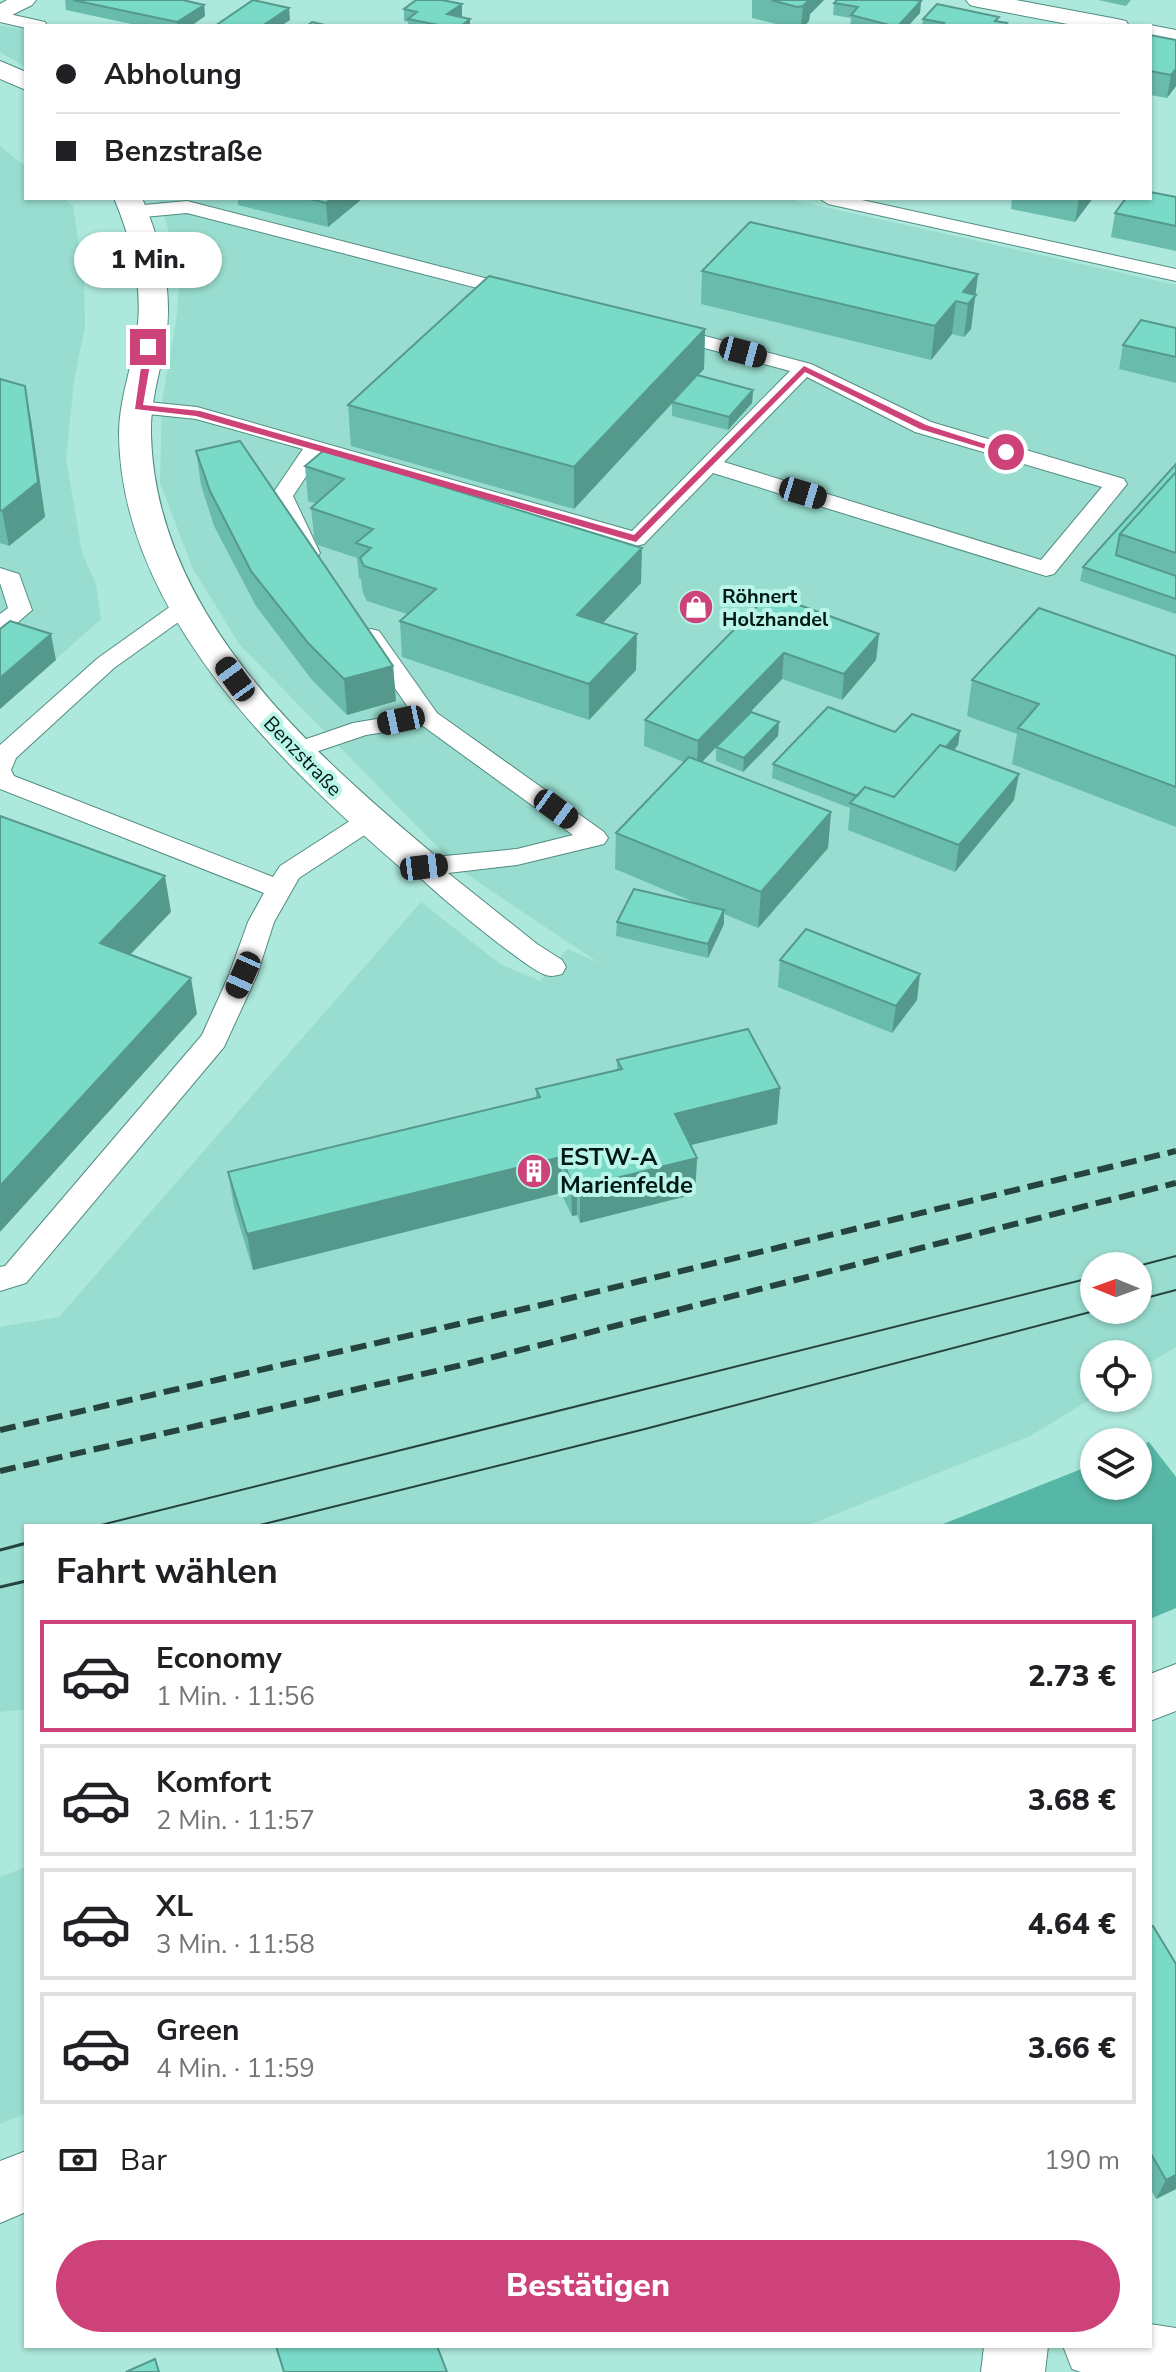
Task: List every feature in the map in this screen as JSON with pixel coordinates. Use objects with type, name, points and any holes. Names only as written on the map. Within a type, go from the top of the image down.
[{"type":"street","points":[[0,16],[24,0]]},
{"type":"street","points":[[978,0],[1106,24]]},
{"type":"street","points":[[1152,32],[1176,37]]},
{"type":"street","points":[[0,69],[24,81]]},
{"type":"street","name":"Benzstraße","points":[[131,205],[150,258],[154,315],[135,435],[139,487],[167,575],[253,704],[295,751],[368,821],[424,867]]},
{"type":"street","points":[[1152,1697],[1176,1687]]},
{"type":"street","points":[[0,2192],[24,2182]]},
{"type":"street","points":[[1013,2372],[1016,2348]]},
{"type":"street","points":[[1107,2348],[1176,2360]]},
{"type":"lane","points":[[0,16],[31,24]]},
{"type":"lane","points":[[837,200],[1176,275]]},
{"type":"lane","points":[[131,205],[187,207],[544,300]]},
{"type":"lane","points":[[651,328],[804,368],[923,427],[1116,484],[1046,569],[711,465]]},
{"type":"lane","points":[[138,407],[197,413],[636,539],[804,368]]},
{"type":"lane","points":[[316,446],[282,496],[303,544],[321,568]]},
{"type":"lane","points":[[0,575],[11,579],[20,610],[0,626]]},
{"type":"lane","points":[[186,606],[106,663],[4,755],[0,770],[3,781],[279,889]]},
{"type":"lane","points":[[356,616],[428,718],[595,838],[517,857],[424,867]]},
{"type":"lane","points":[[295,751],[362,728],[428,718]]},
{"type":"lane","points":[[0,1279],[15,1275],[214,1040],[243,975],[261,922],[289,872],[368,821]]},
{"type":"lane","name":"Benzstraße","points":[[424,867],[527,951],[552,967]]},
{"type":"shaded area","points":[[0,26],[24,29],[24,66],[0,52]]},
{"type":"shaded area","points":[[0,146],[24,165],[24,200],[66,200],[73,206],[84,278],[85,326],[74,381],[66,458],[82,553],[96,584],[101,619],[0,709]]},
{"type":"shaded area","points":[[159,200],[793,200],[1176,285],[1176,1347],[1152,1362],[1152,1340],[1080,1340],[1080,1406],[1030,1436],[811,1524],[24,1524],[24,1709],[0,1712],[0,1327],[59,1317],[421,902],[500,964],[540,981],[567,949],[599,963],[459,869],[240,645],[193,569],[160,483],[162,402],[177,315],[180,265]]},
{"type":"shaded area","points":[[1152,1446],[1176,1477],[1176,1608],[1152,1618],[1152,1524],[943,1524],[1080,1470],[1080,1500],[1152,1500]]},
{"type":"shaded area","points":[[24,1868],[24,2114],[0,2124],[0,1877]]},
{"type":"building","points":[[73,0],[183,0],[204,5],[177,22]]},
{"type":"building","points":[[253,0],[289,8],[265,24],[218,24]]},
{"type":"building","points":[[416,0],[442,0],[462,4],[447,14],[470,19],[464,24],[433,24],[408,19],[417,12],[404,9]]},
{"type":"building","points":[[771,0],[809,0],[797,7]]},
{"type":"building","points":[[837,0],[921,1],[900,24],[885,24],[851,15],[858,7],[834,3]]},
{"type":"building","points":[[937,4],[999,17],[995,21],[1007,23],[943,24],[923,19]]},
{"type":"building","points":[[1152,35],[1176,40],[1176,69],[1171,75],[1152,71]]},
{"type":"building","points":[[1152,192],[1176,197],[1176,226],[1115,213],[1125,200],[1152,200]]},
{"type":"building","points":[[750,222],[978,274],[963,292],[976,295],[968,304],[956,301],[935,326],[702,271]]},
{"type":"building","points":[[489,276],[705,329],[574,467],[348,405]]},
{"type":"building","points":[[1141,320],[1176,328],[1176,357],[1123,345]]},
{"type":"building","points":[[697,375],[753,390],[729,417],[672,402]]},
{"type":"building","points":[[0,379],[25,386],[38,482],[2,511],[0,510]]},
{"type":"building","points":[[240,441],[393,666],[344,679],[309,644],[251,571],[210,491],[196,451]]},
{"type":"building","points":[[324,450],[642,548],[577,615],[637,634],[589,684],[400,621],[436,589],[364,566],[360,558],[371,548],[356,543],[373,529],[311,508],[344,479],[305,466]]},
{"type":"building","points":[[1176,464],[1176,472],[1120,534],[1116,555],[1176,576],[1176,599],[1083,567]]},
{"type":"building","points":[[1176,472],[1176,553],[1120,534]]},
{"type":"building","points":[[769,594],[879,634],[844,674],[784,653],[698,741],[645,720]]},
{"type":"building","points":[[1039,608],[1176,656],[1176,787],[1018,728],[1039,704],[972,680]]},
{"type":"building","points":[[10,621],[51,634],[0,678],[0,629]]},
{"type":"building","points":[[828,707],[895,732],[912,714],[960,731],[946,747],[940,745],[894,797],[865,787],[857,796],[773,764]]},
{"type":"building","points":[[751,712],[779,722],[744,758],[716,747]]},
{"type":"building","points":[[940,745],[1019,774],[959,845],[850,803],[865,787],[894,797]]},
{"type":"building","points":[[689,757],[831,812],[761,892],[616,833]]},
{"type":"building","points":[[0,816],[165,876],[100,943],[191,978],[0,1186]]},
{"type":"building","points":[[634,889],[724,910],[708,944],[617,922]]},
{"type":"building","points":[[806,929],[920,974],[896,1006],[780,960]]},
{"type":"building","points":[[748,1029],[780,1088],[675,1114],[697,1158],[580,1187],[577,1180],[571,1181],[561,1157],[247,1234],[228,1172],[540,1097],[536,1089],[622,1069],[617,1060]]},
{"type":"building","points":[[1152,1927],[1176,1964],[1176,2175],[1166,2180],[1152,2156]]},
{"type":"building","points":[[277,2348],[438,2348],[447,2372],[284,2372]]},
{"type":"building","points":[[155,2359],[159,2372],[126,2372]]},
{"type":"tram line","points":[[1152,1262],[1176,1256]]},
{"type":"tram line","points":[[105,1524],[1080,1280]]},
{"type":"tram line","points":[[1152,1296],[1176,1290]]},
{"type":"tram line","points":[[264,1524],[645,1429],[1080,1315]]},
{"type":"tram line","points":[[0,1550],[23,1544]]},
{"type":"tram line","points":[[15,1546],[24,1544]]},
{"type":"tram line","points":[[0,1587],[24,1581]]},
{"type":"railway","points":[[0,1430],[554,1302],[1176,1151]]},
{"type":"railway","points":[[0,1471],[462,1365],[1176,1183]]},
{"type":"place","name":"Röhnert Holzhandel","points":[[696,607]]},
{"type":"place","name":"ESTW-A Marienfelde","points":[[534,1171]]},
{"type":"route","points":[[148,347],[138,407],[197,413],[636,539],[804,368],[923,427],[1006,452]]}]
